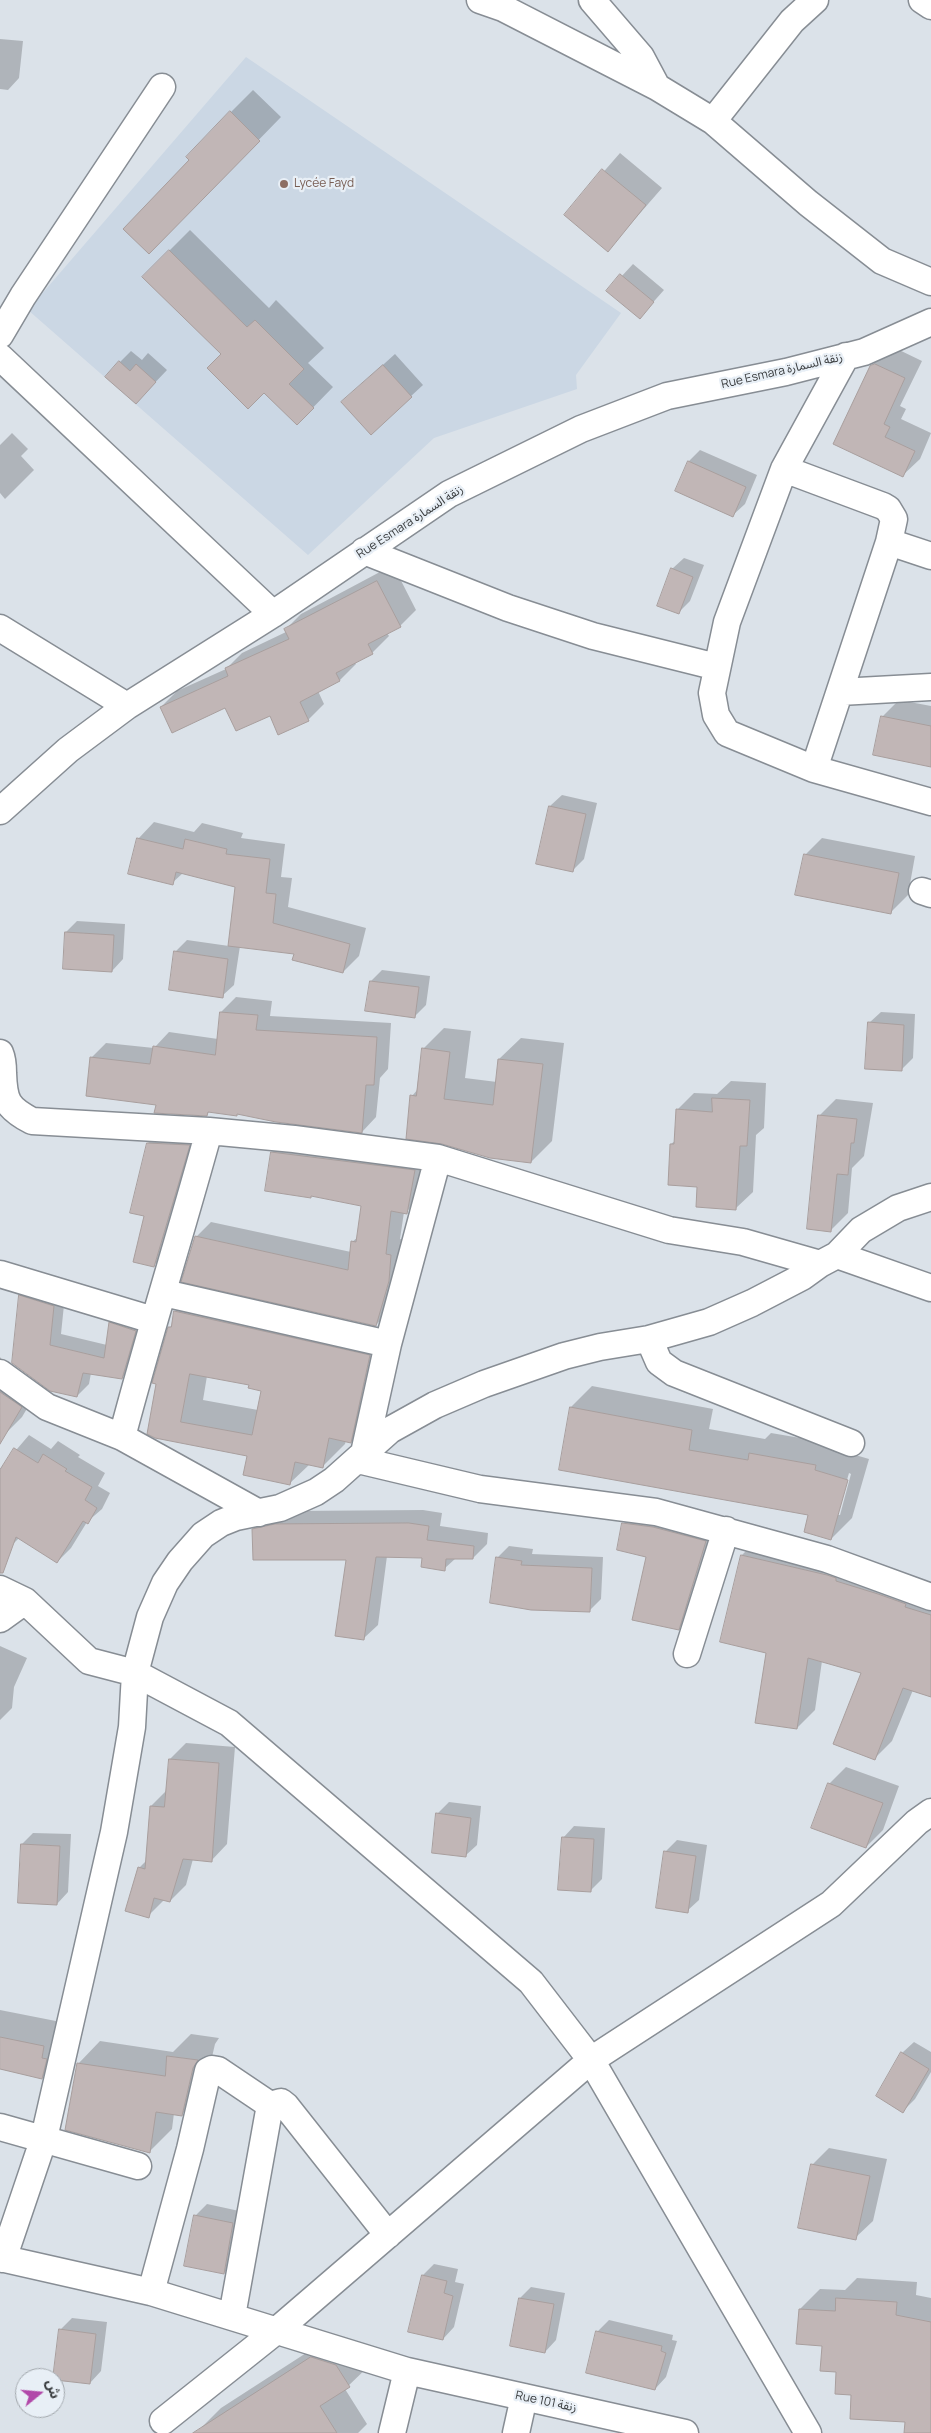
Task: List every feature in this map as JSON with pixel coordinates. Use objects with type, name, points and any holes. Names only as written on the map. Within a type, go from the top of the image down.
[{"type":"street","points":[[480,0],[503,8],[657,87],[713,121],[808,204],[882,261],[931,282]]},
{"type":"street","points":[[592,0],[641,57],[657,87]]},
{"type":"street","points":[[713,121],[792,21],[815,0]]},
{"type":"street","points":[[922,0],[931,6]]},
{"type":"street","points":[[0,335],[23,296],[162,86]]},
{"type":"street","name":"Rue Esmara زنقة السمارة","points":[[0,811],[68,750],[127,706],[273,614],[449,494],[581,429],[667,396],[786,372],[864,352],[931,322]]},
{"type":"street","points":[[846,356],[784,469],[738,587],[727,622],[717,667],[712,693],[714,708],[727,733],[814,769],[931,802]]},
{"type":"street","points":[[1,362],[273,614]]},
{"type":"street","points":[[784,469],[888,509],[894,519],[889,542],[814,769]]},
{"type":"street","points":[[889,542],[931,556]]},
{"type":"street","points":[[364,551],[508,608],[592,636],[717,667]]},
{"type":"street","points":[[0,628],[127,706]]},
{"type":"street","points":[[840,692],[931,687]]},
{"type":"street","points":[[0,1054],[3,1063],[5,1101],[16,1112],[32,1121],[209,1131],[294,1139],[438,1158],[669,1230],[828,1260],[931,1288]]},
{"type":"street","points":[[122,1436],[153,1320],[164,1293],[209,1131]]},
{"type":"street","points":[[361,1457],[388,1344],[438,1158]]},
{"type":"street","points":[[2,2259],[44,2138],[114,1832],[132,1727],[135,1673],[150,1617],[165,1583],[180,1561],[203,1535],[221,1523],[280,1508],[316,1492],[361,1457],[390,1430],[408,1419],[484,1384],[564,1356],[600,1347],[650,1339],[709,1322],[744,1307],[802,1276],[828,1260],[861,1230],[898,1208],[931,1197]]},
{"type":"street","points":[[0,1274],[153,1320]]},
{"type":"street","points":[[164,1293],[388,1344]]},
{"type":"street","points":[[650,1339],[659,1362],[674,1373],[851,1443]]},
{"type":"street","points":[[0,1373],[48,1407],[122,1436],[259,1513]]},
{"type":"street","points":[[361,1457],[480,1489],[656,1512],[827,1559],[931,1596]]},
{"type":"street","points":[[687,1654],[726,1530]]},
{"type":"street","points":[[0,1589],[25,1601],[89,1661],[135,1673],[230,1723],[531,1982],[591,2060],[808,2433]]},
{"type":"street","points":[[0,1619],[25,1601]]},
{"type":"street","points":[[163,2422],[276,2331],[591,2060],[831,1904],[917,1822],[931,1812]]},
{"type":"street","points":[[151,2292],[190,2149],[208,2071],[212,2069],[218,2070],[270,2105],[281,2102],[286,2106],[388,2236]]},
{"type":"street","points":[[232,2316],[270,2105]]},
{"type":"street","points":[[0,2127],[138,2166]]},
{"type":"street","name":"Rue 101 زنقة","points":[[2,2259],[151,2292],[406,2371],[524,2397],[629,2426],[685,2433]]},
{"type":"street","points":[[392,2433],[406,2371]]},
{"type":"street","points":[[516,2433],[524,2397]]},
{"type":"shaded area","name":"Lycée Fayd","points":[[246,57],[621,313],[576,375],[577,389],[434,438],[308,555],[28,310]]},
{"type":"building","points":[[230,111],[260,141],[149,254],[123,229],[189,160],[186,157]]},
{"type":"building","points":[[602,169],[646,205],[608,252],[564,215]]},
{"type":"building","points":[[169,250],[247,327],[255,320],[304,369],[289,384],[314,408],[297,425],[264,393],[248,409],[207,368],[221,354],[142,277]]},
{"type":"building","points":[[620,274],[654,302],[640,319],[606,291]]},
{"type":"building","points":[[119,361],[130,371],[136,364],[156,382],[136,404],[105,377]]},
{"type":"building","points":[[875,364],[905,378],[884,424],[890,427],[885,437],[915,451],[903,477],[833,444],[870,366]]},
{"type":"building","points":[[383,365],[412,397],[371,435],[341,402]]},
{"type":"building","points":[[688,461],[746,487],[733,517],[675,491]]},
{"type":"building","points":[[671,568],[693,577],[679,614],[657,606]]},
{"type":"building","points":[[377,581],[401,627],[368,644],[373,654],[336,673],[340,681],[300,702],[309,721],[278,735],[270,716],[236,731],[225,708],[172,733],[160,707],[228,676],[225,668],[289,639],[284,629]]},
{"type":"building","points":[[881,716],[931,726],[931,767],[873,755]]},
{"type":"building","points":[[549,806],[586,814],[573,872],[536,864]]},
{"type":"building","points":[[137,838],[183,849],[185,839],[227,849],[226,854],[270,859],[266,893],[276,894],[273,923],[350,944],[343,973],[292,960],[294,954],[228,946],[235,887],[176,872],[173,885],[128,874]]},
{"type":"building","points":[[804,854],[899,873],[891,914],[795,895]]},
{"type":"building","points":[[65,932],[114,935],[112,972],[63,969]]},
{"type":"building","points":[[174,951],[228,959],[223,998],[169,990]]},
{"type":"building","points":[[370,981],[419,987],[415,1018],[365,1011]]},
{"type":"building","points":[[220,1012],[258,1015],[256,1030],[377,1037],[374,1085],[366,1085],[362,1133],[276,1122],[237,1114],[237,1116],[208,1112],[207,1116],[154,1113],[156,1105],[86,1096],[90,1057],[150,1064],[153,1046],[215,1055]]},
{"type":"building","points":[[868,1022],[904,1025],[902,1071],[865,1069]]},
{"type":"building","points":[[422,1048],[450,1052],[444,1099],[493,1105],[498,1059],[543,1064],[531,1163],[490,1158],[442,1144],[406,1139],[410,1095],[416,1096]]},
{"type":"building","points":[[712,1098],[750,1100],[747,1146],[740,1146],[736,1210],[696,1207],[697,1187],[668,1185],[670,1144],[674,1144],[676,1109],[712,1112]]},
{"type":"building","points":[[818,1115],[857,1119],[854,1143],[851,1143],[848,1175],[837,1174],[831,1232],[807,1229]]},
{"type":"building","points":[[147,1143],[190,1145],[154,1267],[133,1262],[144,1216],[130,1213]]},
{"type":"building","points":[[271,1152],[415,1170],[407,1214],[391,1211],[386,1254],[391,1255],[389,1281],[376,1326],[181,1282],[195,1236],[348,1270],[351,1241],[356,1242],[361,1206],[311,1196],[311,1198],[265,1191]]},
{"type":"building","points":[[19,1295],[54,1306],[50,1345],[104,1358],[109,1322],[136,1331],[122,1379],[83,1373],[77,1397],[50,1391],[12,1363]]},
{"type":"building","points":[[174,1311],[370,1355],[351,1443],[329,1438],[323,1468],[295,1462],[290,1485],[243,1475],[247,1456],[155,1438],[147,1434],[156,1384],[152,1383],[168,1327],[171,1327]],"holes":[[[190,1374],[249,1385],[248,1388],[261,1391],[252,1435],[181,1422]]]},
{"type":"building","points":[[0,1392],[22,1407],[0,1444]]},
{"type":"building","points":[[570,1407],[692,1430],[689,1450],[748,1460],[749,1453],[816,1465],[815,1470],[848,1480],[831,1540],[804,1532],[808,1515],[559,1470]]},
{"type":"building","points":[[14,1448],[38,1463],[43,1454],[67,1469],[65,1471],[92,1487],[85,1500],[97,1508],[88,1524],[83,1521],[57,1563],[16,1537],[3,1573],[0,1573],[0,1470]]},
{"type":"building","points":[[409,1523],[429,1526],[427,1540],[474,1546],[473,1559],[446,1559],[445,1571],[421,1567],[422,1558],[376,1557],[364,1640],[335,1636],[346,1560],[253,1560],[252,1529],[275,1524]]},
{"type":"building","points":[[622,1523],[653,1527],[706,1541],[679,1630],[632,1620],[646,1557],[617,1550]]},
{"type":"building","points":[[741,1555],[827,1575],[836,1578],[836,1581],[906,1604],[905,1607],[931,1615],[931,1697],[903,1688],[875,1760],[833,1744],[861,1673],[808,1658],[797,1729],[755,1723],[766,1653],[720,1642]]},
{"type":"building","points":[[496,1557],[522,1561],[521,1565],[592,1568],[590,1612],[531,1610],[490,1603]]},
{"type":"building","points":[[169,1759],[219,1763],[212,1862],[183,1859],[170,1902],[154,1898],[149,1918],[125,1911],[138,1867],[145,1869],[150,1806],[164,1807]]},
{"type":"building","points":[[828,1783],[883,1803],[866,1848],[811,1828]]},
{"type":"building","points":[[436,1813],[471,1818],[466,1857],[432,1853]]},
{"type":"building","points":[[562,1837],[594,1839],[591,1892],[558,1890]]},
{"type":"building","points":[[21,1844],[60,1846],[57,1905],[18,1903]]},
{"type":"building","points":[[664,1851],[696,1856],[688,1913],[656,1908]]},
{"type":"building","points":[[0,2037],[44,2046],[42,2058],[47,2059],[42,2079],[0,2069]]},
{"type":"building","points":[[901,2052],[929,2069],[903,2113],[876,2096]]},
{"type":"building","points":[[167,2056],[198,2060],[193,2068],[182,2116],[156,2112],[150,2153],[65,2130],[77,2063],[165,2076]]},
{"type":"building","points":[[811,2164],[870,2176],[856,2240],[798,2228]]},
{"type":"building","points":[[194,2215],[233,2223],[224,2274],[184,2266]]},
{"type":"building","points":[[422,2275],[447,2281],[444,2293],[453,2296],[443,2340],[408,2332]]},
{"type":"building","points":[[519,2298],[554,2304],[545,2353],[510,2346]]},
{"type":"building","points":[[836,2298],[897,2302],[896,2315],[931,2322],[931,2433],[904,2433],[905,2422],[850,2419],[851,2395],[835,2394],[836,2372],[820,2371],[822,2346],[796,2344],[799,2309],[835,2311]]},
{"type":"building","points":[[59,2329],[96,2334],[90,2384],[65,2381],[65,2368],[54,2368]]},
{"type":"building","points":[[596,2331],[662,2346],[661,2351],[666,2353],[655,2390],[586,2373]]},
{"type":"building","points":[[311,2357],[336,2365],[350,2387],[320,2406],[337,2433],[193,2433]]},
{"type":"place","name":"Lycée Fayd","points":[[284,184]]}]
